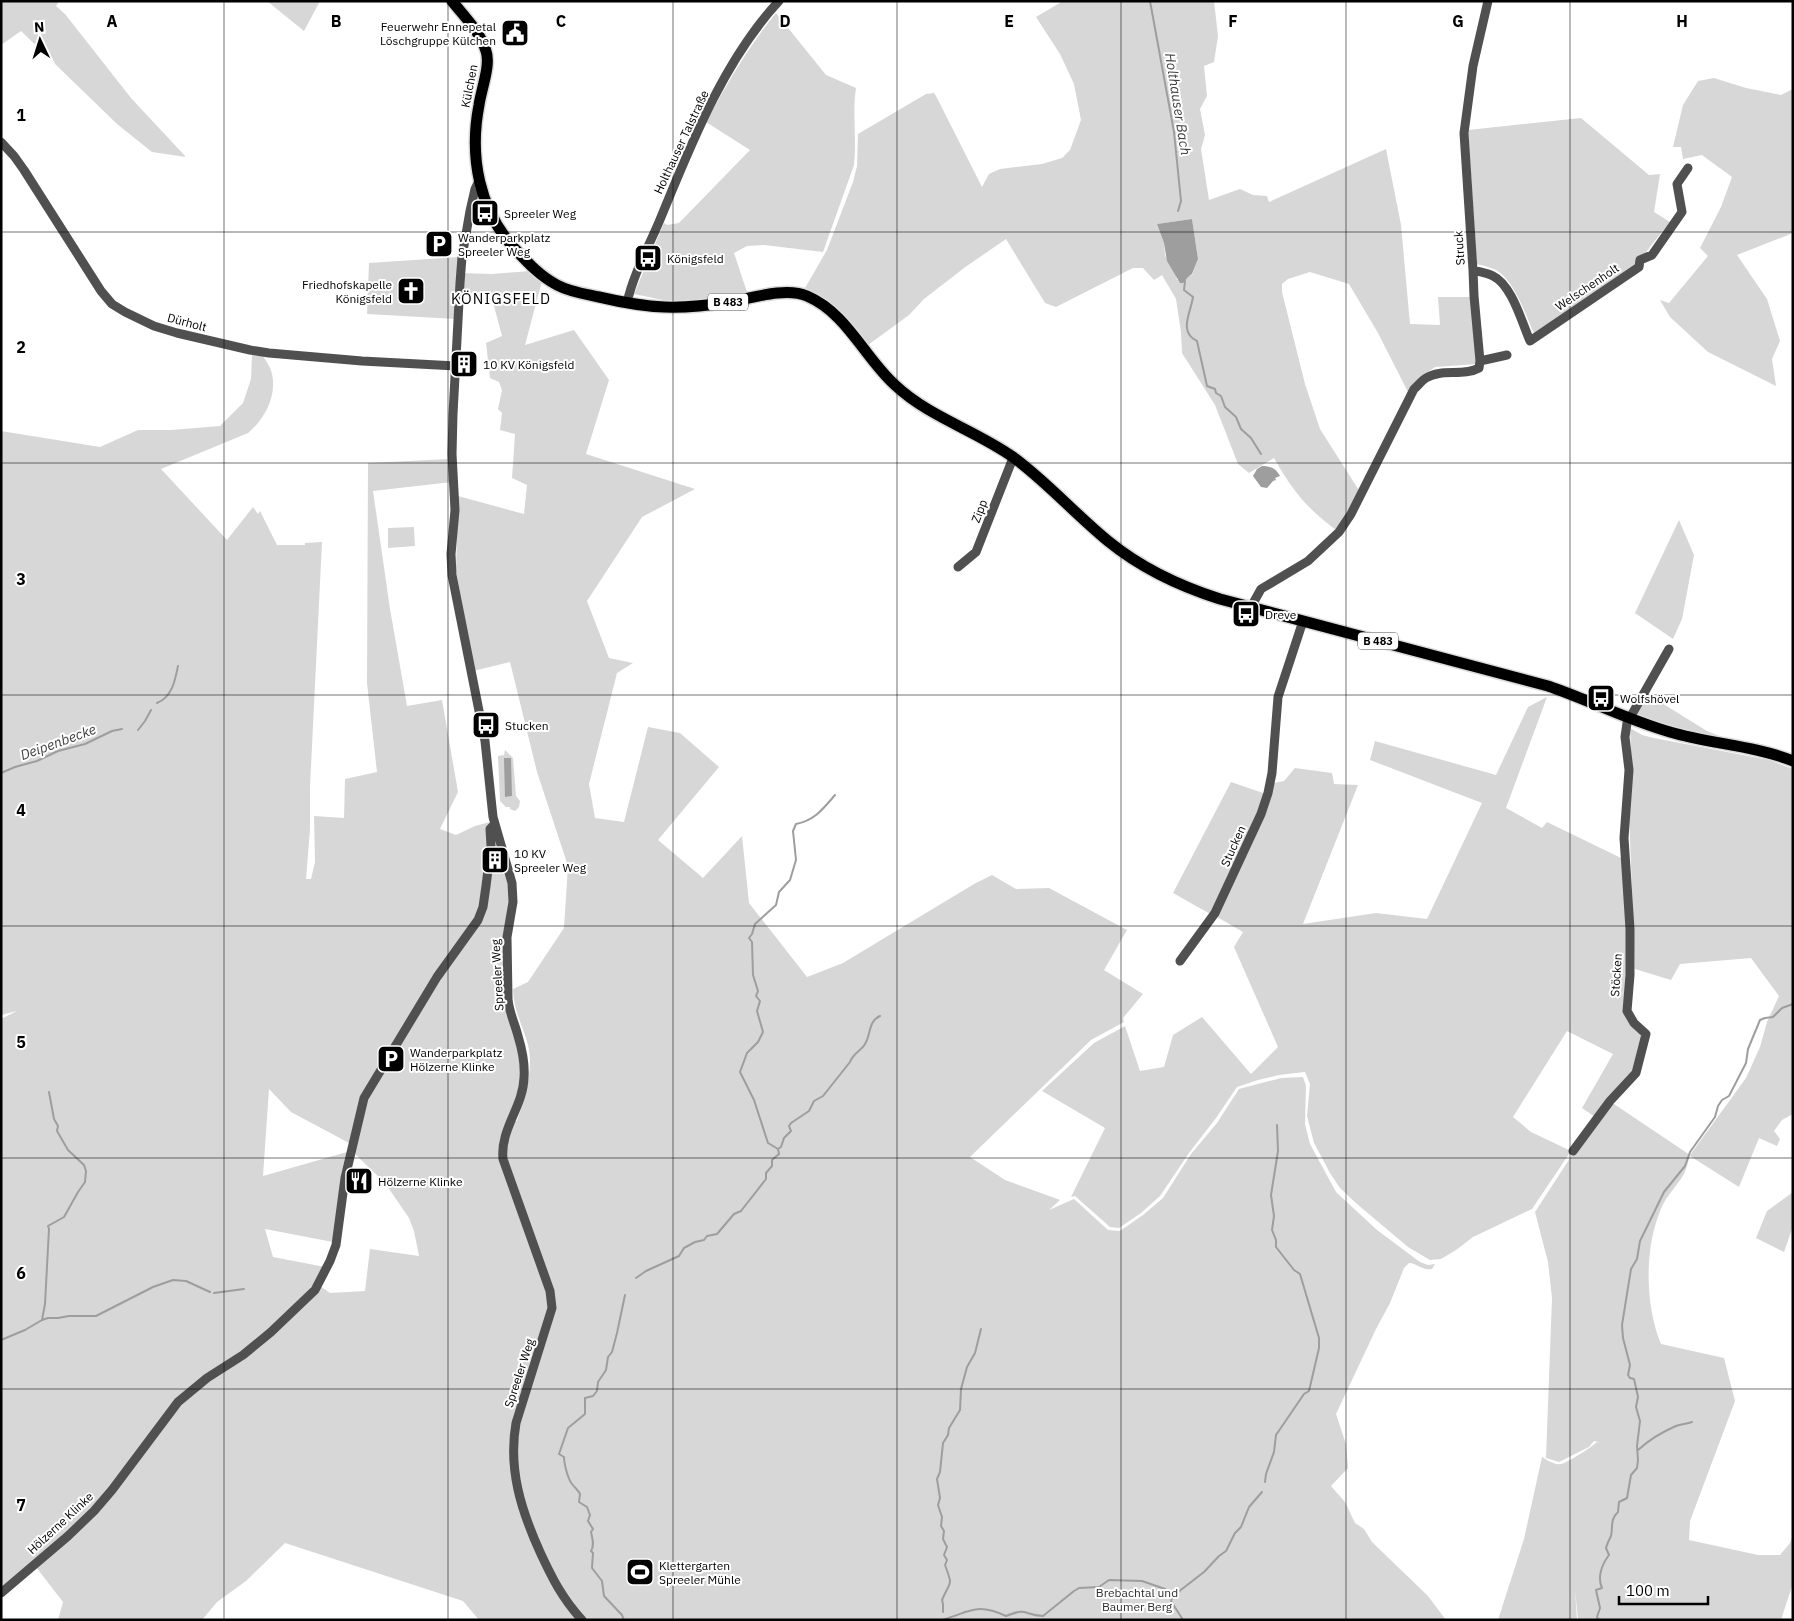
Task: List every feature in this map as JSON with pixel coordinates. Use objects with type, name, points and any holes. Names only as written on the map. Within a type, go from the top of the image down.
[{"type":"main road","name":"Külchen","points":[[452,1],[477,34],[486,50],[487,61],[474,137],[474,157],[478,183]]},
{"type":"main road","name":"B 483","points":[[478,183],[496,222],[512,246],[534,269],[557,285],[570,290],[627,303],[662,308],[688,308],[782,293],[798,293],[808,296],[826,307],[848,327],[893,383],[924,407],[986,440],[1013,458],[1109,542],[1138,562],[1172,581],[1194,590],[1251,607],[1548,686],[1588,700],[1630,719],[1690,738],[1756,749],[1793,761]]},
{"type":"street","name":"Holthauser Talstraße","points":[[627,303],[633,284],[700,126],[730,70],[756,29],[779,1]]},
{"type":"street","name":"Struck","points":[[1480,361],[1464,134],[1473,66],[1488,1]]},
{"type":"street","name":"Dürholt","points":[[1,142],[19,163],[101,292],[112,304],[138,319],[177,333],[269,353],[456,366]]},
{"type":"street","name":"Welschenholt","points":[[1474,270],[1493,276],[1501,282],[1522,317],[1530,341],[1639,267],[1640,260],[1652,255],[1682,212],[1677,184],[1688,168]]},
{"type":"street","name":"Spreeler Weg","points":[[478,183],[475,189],[462,257],[452,428],[455,510],[452,575],[486,746],[495,824],[509,869],[514,893],[507,932],[508,999],[521,1045],[524,1073],[521,1098],[503,1140],[503,1159],[548,1284],[552,1308],[516,1423],[513,1439],[514,1465],[520,1502],[532,1534],[556,1586],[570,1607],[582,1620]]},
{"type":"street","points":[[1251,607],[1261,590],[1308,561],[1339,532],[1351,514],[1414,389],[1426,378],[1444,372],[1472,372],[1479,368],[1480,361],[1507,355]]},
{"type":"street","name":"Zipp","points":[[958,566],[976,552],[1013,458]]},
{"type":"street","name":"Stucken","points":[[1180,961],[1215,913],[1268,794],[1272,773],[1278,697],[1303,621]]},
{"type":"street","points":[[1630,719],[1669,649]]},
{"type":"street","name":"Stöcken","points":[[1573,1151],[1610,1101],[1636,1073],[1646,1034],[1634,1023],[1627,1011],[1630,975],[1630,930],[1624,838],[1629,770],[1625,731],[1630,719]]},
{"type":"street","name":"Hölzerne Klinke","points":[[1,1593],[94,1511],[117,1484],[178,1402],[207,1378],[243,1355],[316,1290],[336,1245],[346,1178],[362,1103],[366,1093],[441,971],[478,920],[483,907],[486,886],[491,846],[490,829],[495,824]]},
{"type":"green space","points":[[1,1],[56,1],[58,3],[56,6],[65,14],[131,98],[186,157],[152,152],[117,124],[21,31],[1,45]]},
{"type":"green space","points":[[267,1],[320,1],[304,31]]},
{"type":"green space","points":[[1063,1],[1214,1],[1218,36],[1214,62],[1204,66],[1207,96],[1200,109],[1205,135],[1201,149],[1209,200],[1240,189],[1253,195],[1267,196],[1269,202],[1386,149],[1401,225],[1410,324],[1440,325],[1438,297],[1472,297],[1477,364],[1435,367],[1422,376],[1408,392],[1378,333],[1349,284],[1310,272],[1288,279],[1282,284],[1282,292],[1305,384],[1320,429],[1360,492],[1337,531],[1301,499],[1274,458],[1249,473],[1238,464],[1215,405],[1182,353],[1176,299],[1162,275],[1154,280],[1143,268],[1133,268],[1056,307],[1045,303],[1006,239],[964,268],[924,299],[909,315],[868,345],[812,292],[805,288],[827,250],[853,182],[857,166],[858,134],[926,94],[934,93],[936,96],[982,187],[989,174],[1000,169],[1042,164],[1062,158],[1070,150],[1081,120],[1074,84],[1060,54],[1036,17]],"holes":[[[1192,219],[1198,259],[1192,275],[1177,280],[1176,273],[1165,255],[1164,243],[1157,224]]]},
{"type":"green space","points":[[776,13],[826,75],[856,88],[854,107],[854,165],[823,252],[764,245],[747,246],[734,253],[748,295],[695,301],[663,300],[634,294],[664,223],[667,225],[679,223],[750,150],[706,122],[747,52]]},
{"type":"green space","points":[[1714,78],[1746,88],[1781,95],[1793,89],[1793,233],[1737,255],[1767,299],[1780,341],[1772,359],[1776,386],[1708,352],[1670,317],[1660,300],[1669,303],[1708,256],[1700,248],[1721,207],[1732,177],[1702,155],[1683,159],[1681,147],[1673,147],[1683,105],[1698,81]]},
{"type":"green space","points":[[1581,118],[1649,175],[1660,174],[1654,212],[1670,222],[1638,262],[1621,277],[1534,333],[1520,300],[1510,284],[1499,272],[1477,264],[1468,130]]},
{"type":"green space","name":"Brebachtal und Baumer Berg","points":[[459,257],[460,273],[492,274],[530,271],[542,281],[525,345],[574,330],[609,380],[586,454],[695,489],[642,517],[587,601],[609,658],[633,663],[617,673],[589,784],[595,818],[624,822],[648,727],[680,733],[719,767],[658,840],[703,878],[742,836],[749,903],[807,977],[843,963],[992,875],[1016,889],[1049,888],[1127,930],[1104,970],[1143,994],[1123,1018],[1124,1022],[1091,1040],[970,1157],[1005,1180],[1060,1200],[1049,1210],[1074,1199],[1108,1230],[1120,1231],[1163,1198],[1191,1154],[1217,1123],[1239,1089],[1281,1078],[1303,1077],[1306,1086],[1305,1124],[1310,1144],[1336,1192],[1377,1230],[1420,1262],[1428,1265],[1435,1264],[1432,1269],[1425,1269],[1409,1263],[1404,1268],[1390,1303],[1336,1414],[1346,1444],[1348,1468],[1331,1486],[1345,1502],[1355,1523],[1364,1529],[1372,1542],[1428,1596],[1446,1620],[585,1620],[560,1586],[551,1567],[530,1519],[517,1476],[515,1461],[516,1430],[536,1361],[514,1428],[513,1460],[516,1484],[531,1535],[542,1559],[554,1582],[582,1620],[479,1620],[463,1601],[285,1543],[246,1581],[217,1602],[202,1620],[58,1620],[63,1602],[36,1567],[96,1512],[177,1406],[186,1397],[252,1352],[313,1296],[320,1286],[330,1293],[365,1291],[370,1249],[419,1256],[414,1231],[409,1218],[385,1183],[354,1153],[349,1143],[291,1112],[269,1089],[263,1176],[347,1152],[349,1154],[333,1242],[265,1229],[273,1257],[325,1267],[313,1288],[298,1307],[260,1339],[197,1382],[176,1401],[96,1506],[57,1543],[1,1590],[1,1019],[17,1011],[1,1015],[1,431],[100,447],[138,430],[171,430],[220,426],[243,403],[251,379],[252,355],[263,356],[271,372],[273,391],[260,421],[248,433],[161,469],[227,540],[253,507],[258,514],[260,511],[277,545],[305,545],[305,543],[322,542],[310,787],[310,829],[306,879],[311,879],[315,862],[314,816],[344,818],[345,779],[377,772],[367,683],[368,463],[449,459],[452,482],[373,491],[390,609],[407,706],[442,700],[458,792],[440,829],[456,835],[475,826],[490,822],[511,893],[504,937],[506,1000],[507,1010],[518,1046],[522,1073],[520,1091],[508,1120],[517,1121],[526,1093],[530,1054],[516,1010],[513,989],[528,982],[564,928],[568,866],[537,772],[510,662],[473,671],[456,570],[458,496],[524,514],[527,485],[512,478],[515,434],[500,430],[502,413],[498,409],[502,390],[499,382],[490,378],[486,343],[502,336],[490,291],[463,294],[460,276],[456,319],[367,314],[369,263]]},
{"type":"green space","points":[[1679,520],[1694,555],[1682,619],[1673,639],[1635,613]]},
{"type":"green space","points":[[414,527],[415,546],[388,548],[388,528]]},
{"type":"green space","points":[[1644,692],[1707,731],[1719,736],[1702,737],[1637,718],[1636,712]]},
{"type":"green space","points":[[1547,697],[1506,808],[1542,828],[1547,822],[1621,858],[1627,799],[1629,1012],[1647,1032],[1639,1067],[1595,1117],[1582,1108],[1613,1054],[1567,1031],[1513,1117],[1531,1132],[1571,1151],[1532,1209],[1473,1237],[1441,1259],[1430,1260],[1408,1247],[1340,1188],[1330,1173],[1314,1143],[1307,1116],[1310,1084],[1305,1072],[1279,1075],[1237,1087],[1160,1196],[1141,1213],[1119,1228],[1110,1227],[1075,1196],[1071,1197],[1105,1128],[1042,1091],[1094,1043],[1125,1026],[1140,1071],[1164,1067],[1173,1035],[1202,1017],[1251,1074],[1278,1047],[1234,947],[1243,932],[1217,917],[1274,783],[1284,781],[1295,768],[1332,773],[1334,784],[1358,785],[1303,924],[1376,913],[1427,919],[1482,803],[1370,760],[1375,741],[1496,775],[1528,707]]},
{"type":"green space","points":[[1630,728],[1642,735],[1769,760],[1793,769],[1793,1114],[1782,1120],[1774,1131],[1780,1139],[1777,1146],[1759,1138],[1739,1187],[1690,1156],[1684,1174],[1663,1204],[1655,1224],[1649,1259],[1649,1294],[1661,1344],[1724,1358],[1735,1401],[1690,1521],[1689,1540],[1758,1555],[1780,1555],[1790,1543],[1793,1535],[1793,1583],[1781,1620],[1578,1620],[1575,1590],[1577,1620],[1498,1620],[1524,1539],[1542,1457],[1553,1463],[1561,1464],[1579,1455],[1597,1442],[1603,1443],[1594,1441],[1589,1447],[1559,1462],[1546,1458],[1552,1298],[1548,1262],[1535,1212],[1574,1152],[1611,1102],[1690,1155],[1746,1078],[1779,996],[1751,958],[1680,964],[1671,980],[1635,969],[1629,813],[1632,769]]},
{"type":"green space","points":[[505,750],[513,758],[516,796],[520,801],[519,807],[515,811],[510,809],[510,807],[506,807],[500,801],[498,756],[504,755]]},
{"type":"green space","points":[[1231,782],[1266,794],[1212,915],[1173,893]]},
{"type":"green space","points":[[1793,1192],[1793,1226],[1784,1252],[1756,1238],[1767,1211]]},
{"type":"shaded area","points":[[1192,219],[1198,259],[1192,274],[1183,283],[1180,283],[1167,261],[1164,243],[1157,224]]},
{"type":"shaded area","points":[[1262,466],[1272,468],[1280,476],[1275,478],[1276,480],[1267,488],[1261,487],[1253,476],[1257,469]]},
{"type":"shaded area","points":[[504,758],[511,758],[512,796],[505,797]]},
{"type":"waterway","name":"Holthauser Bach","points":[[1150,1],[1174,132],[1181,201],[1178,211]]},
{"type":"waterway","name":"Holthauser Bach","points":[[1185,281],[1184,290],[1193,297],[1187,321],[1188,332],[1197,341],[1207,386],[1215,389],[1216,393],[1221,396],[1225,407],[1236,417],[1241,429],[1251,438],[1261,454]]},
{"type":"waterway","points":[[157,703],[169,693],[174,683],[178,666]]},
{"type":"waterway","points":[[138,730],[151,710]]},
{"type":"waterway","name":"Deipenbecke","points":[[1,773],[37,761],[58,751],[85,744],[112,731],[122,729]]},
{"type":"waterway","points":[[636,1278],[646,1271],[679,1256],[684,1248],[695,1242],[704,1240],[707,1236],[717,1234],[734,1214],[741,1211],[766,1179],[766,1173],[772,1166],[772,1160],[779,1154],[778,1149],[768,1143],[754,1100],[740,1072],[747,1053],[758,1042],[763,1032],[757,1011],[760,1001],[756,996],[758,991],[753,975],[752,942],[749,938],[755,924],[776,905],[779,892],[790,880],[796,860],[793,831],[796,824],[814,817],[835,795]]},
{"type":"waterway","points":[[1599,1620],[1597,1617],[1600,1608],[1596,1590],[1602,1588],[1601,1571],[1609,1555],[1606,1548],[1611,1536],[1613,1520],[1618,1512],[1619,1502],[1627,1498],[1631,1475],[1637,1468],[1638,1460],[1637,1446],[1640,1421],[1636,1407],[1638,1397],[1634,1379],[1628,1375],[1630,1365],[1623,1338],[1622,1325],[1631,1269],[1637,1259],[1640,1241],[1664,1192],[1685,1166],[1690,1152],[1715,1117],[1722,1100],[1729,1096],[1746,1063],[1748,1049],[1760,1020],[1773,1017],[1782,1008],[1793,1004]]},
{"type":"waterway","points":[[778,1149],[781,1147],[784,1138],[791,1131],[789,1126],[791,1123],[809,1111],[814,1101],[823,1096],[853,1056],[863,1046],[873,1021],[880,1016]]},
{"type":"waterway","points":[[1,1340],[25,1330],[42,1320],[45,1304],[48,1226],[64,1217],[85,1182],[86,1171],[84,1165],[68,1150],[57,1131],[58,1126],[54,1119],[49,1092]]},
{"type":"waterway","points":[[1265,1482],[1274,1452],[1276,1435],[1304,1394],[1309,1391],[1319,1348],[1319,1338],[1300,1274],[1294,1270],[1276,1247],[1276,1240],[1272,1230],[1274,1216],[1271,1195],[1278,1151],[1277,1125]]},
{"type":"waterway","points":[[42,1320],[69,1316],[96,1316],[153,1287],[173,1280],[186,1281],[210,1292]]},
{"type":"waterway","points":[[214,1293],[244,1289]]},
{"type":"waterway","points":[[624,1620],[622,1615],[604,1596],[602,1581],[592,1568],[593,1553],[591,1551],[593,1544],[591,1532],[593,1529],[588,1521],[590,1515],[587,1507],[579,1502],[580,1494],[569,1479],[564,1457],[559,1454],[568,1428],[585,1414],[585,1398],[593,1396],[597,1391],[598,1382],[606,1370],[608,1357],[612,1352],[617,1333],[625,1295]]},
{"type":"waterway","points":[[943,1612],[942,1600],[950,1580],[945,1565],[947,1560],[944,1555],[947,1547],[943,1539],[944,1531],[941,1526],[942,1517],[938,1505],[940,1498],[937,1479],[940,1472],[943,1443],[948,1435],[949,1428],[960,1410],[961,1389],[967,1367],[975,1353],[981,1329]]},
{"type":"waterway","points":[[1638,1450],[1666,1431],[1678,1425],[1692,1422]]},
{"type":"waterway","points":[[1173,1596],[1204,1572],[1226,1551],[1235,1533],[1241,1527],[1249,1507],[1262,1492]]},
{"type":"waterway","points":[[942,1620],[980,1609],[1006,1616],[1018,1612],[1043,1616],[1079,1588],[1099,1587],[1109,1580],[1142,1581],[1165,1589],[1173,1596],[1171,1601],[1183,1620]]},
{"type":"place","name":"Feuerwehr Ennepetal Löschgruppe Külchen","points":[[515,33]]},
{"type":"place","name":"Spreeler Weg","points":[[485,213]]},
{"type":"place","name":"Wanderparkplatz Spreeler Weg","points":[[439,244]]},
{"type":"place","name":"Königsfeld","points":[[648,258]]},
{"type":"place","name":"Friedhofskapelle Königsfeld","points":[[411,291]]},
{"type":"place","name":"10 KV Königsfeld","points":[[464,364]]},
{"type":"place","name":"Dreve","points":[[1246,614]]},
{"type":"place","name":"Wolfshövel","points":[[1601,698]]},
{"type":"place","name":"Stucken","points":[[486,725]]},
{"type":"place","name":"10 KV Spreeler Weg","points":[[495,860]]},
{"type":"place","name":"Wanderparkplatz Hölzerne Klinke","points":[[391,1059]]},
{"type":"place","name":"Hölzerne Klinke","points":[[359,1181]]},
{"type":"place","name":"Klettergarten Spreeler Mühle","points":[[640,1572]]},
{"type":"district","name":"KÖNIGSFELD","points":[[501,298]]}]
